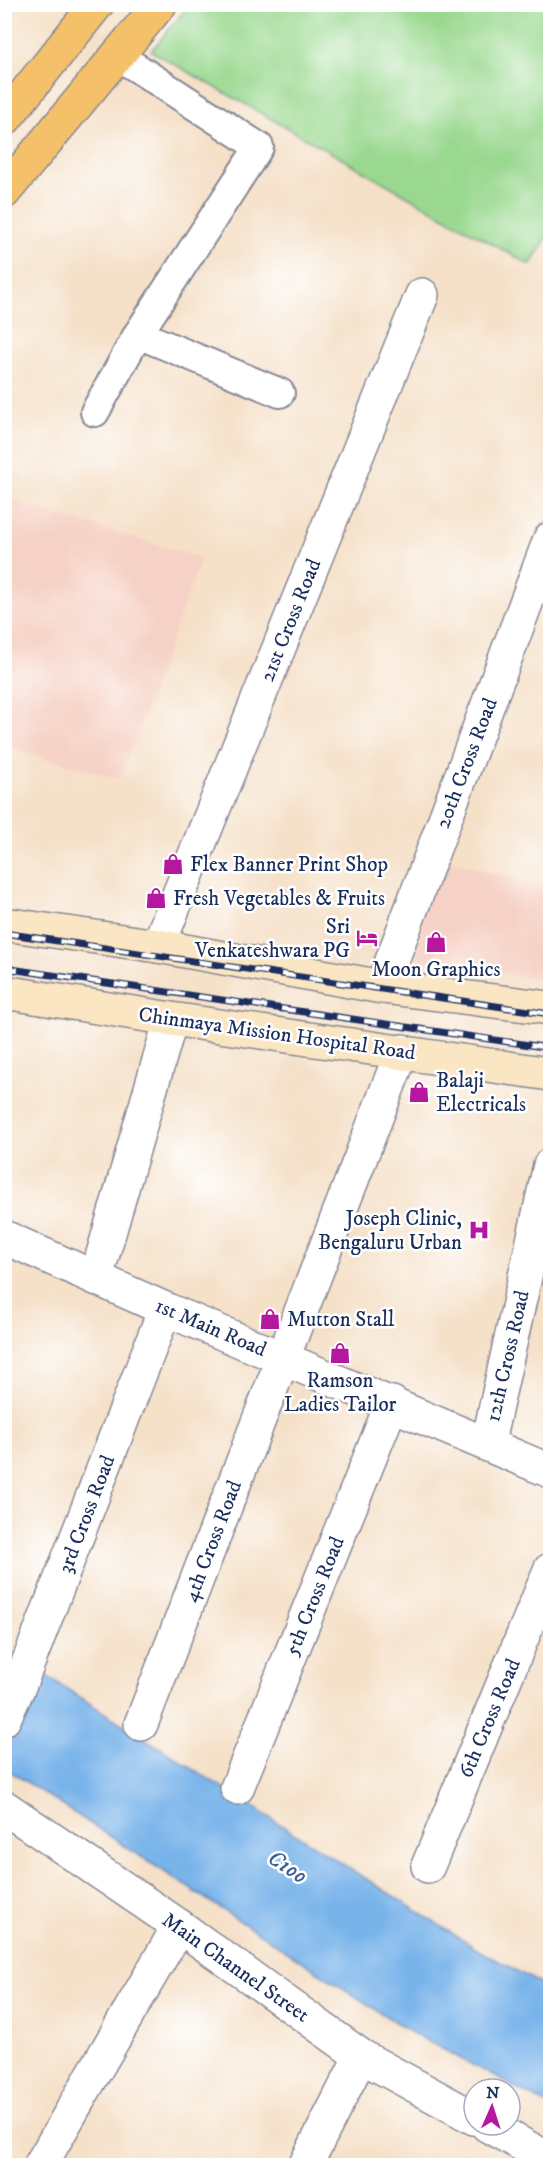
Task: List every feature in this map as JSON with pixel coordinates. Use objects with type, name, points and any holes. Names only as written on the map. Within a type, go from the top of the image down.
[{"type":"main road","points":[[4,120],[97,4]]},
{"type":"main road","points":[[4,192],[160,4]]},
{"type":"main road","points":[[4,924],[158,946],[382,987],[550,1008]]},
{"type":"main road","name":"Chinmaya Mission Hospital Road","points":[[4,992],[171,1019],[550,1074]]},
{"type":"street","name":"21st Cross Road","points":[[158,946],[422,295]]},
{"type":"street","name":"20th Cross Road","points":[[382,987],[550,539]]},
{"type":"street","points":[[96,1278],[171,1019]]},
{"type":"street","name":"4th Cross Road","points":[[141,1724],[402,1051]]},
{"type":"street","name":"12th Cross Road","points":[[488,1442],[550,1165]]},
{"type":"street","name":"1st Main Road","points":[[4,1237],[165,1309],[488,1442],[550,1471]]},
{"type":"street","name":"3rd Cross Road","points":[[4,1719],[20,1684],[165,1309]]},
{"type":"street","name":"5th Cross Road","points":[[237,1788],[392,1403]]},
{"type":"street","name":"6th Cross Road","points":[[428,1866],[550,1570]]},
{"type":"street","name":"Main Channel Street","points":[[4,1807],[179,1926],[361,2055],[462,2111]]},
{"type":"street","points":[[40,2166],[179,1926]]},
{"type":"street","points":[[305,2166],[361,2055]]},
{"type":"street","points":[[509,2137],[550,2160]]},
{"type":"lane","points":[[95,412],[138,334],[259,147],[117,55]]},
{"type":"lane","points":[[138,334],[280,393]]},
{"type":"shaded area","points":[[5,499],[201,558],[120,779],[5,746]]},
{"type":"shaded area","points":[[439,858],[550,889],[550,980],[401,958]]},
{"type":"green space","points":[[189,5],[550,5],[550,233],[530,265],[151,51]]},
{"type":"water","name":"C100","points":[[4,1649],[480,1951],[550,1989],[550,2106],[522,2091],[522,2077],[495,2077],[412,2033],[5,1768]]},
{"type":"railway","points":[[4,933],[550,1014]]},
{"type":"railway","points":[[4,968],[550,1048]]},
{"type":"place","name":"Flex Banner Print Shop","points":[[173,864]]},
{"type":"place","name":"Fresh Vegetables & Fruits","points":[[156,898]]},
{"type":"place","name":"Sri Venkateshwara PG","points":[[367,938]]},
{"type":"place","name":"Moon Graphics","points":[[436,942]]},
{"type":"place","name":"Balaji Electricals","points":[[419,1092]]},
{"type":"place","name":"Joseph Clinic, Bengaluru Urban","points":[[479,1230]]},
{"type":"place","name":"Mutton Stall","points":[[270,1319]]},
{"type":"place","name":"Ramson Ladies Tailor","points":[[340,1353]]}]
